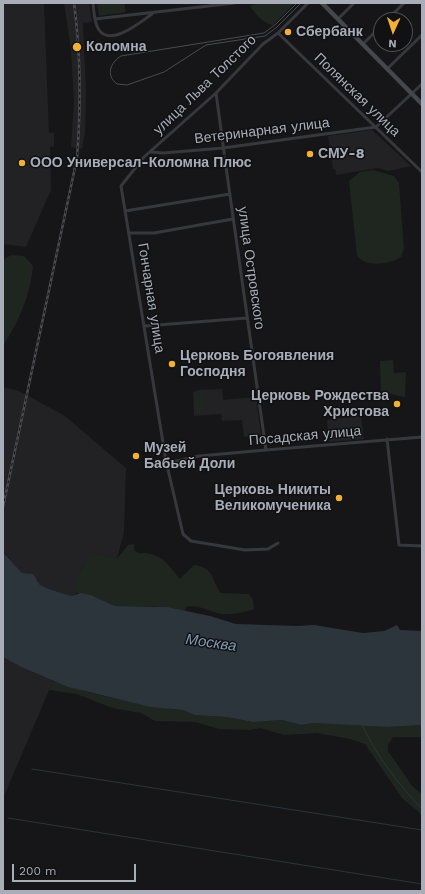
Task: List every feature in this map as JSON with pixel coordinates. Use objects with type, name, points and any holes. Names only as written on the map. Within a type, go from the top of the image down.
[{"type":"street","points":[[93,3],[95,19],[99,30],[103,34],[109,36],[131,30],[153,13]]},
{"type":"street","points":[[95,19],[235,3]]},
{"type":"street","name":"улица Льва Толстого","points":[[121,186],[144,157],[216,93],[263,44],[278,33],[308,3]]},
{"type":"street","points":[[322,3],[422,104]]},
{"type":"street","points":[[338,19],[354,3]]},
{"type":"street","points":[[395,12],[404,3]]},
{"type":"street","name":"Полянская улица","points":[[278,33],[422,172]]},
{"type":"street","points":[[362,44],[373,34]]},
{"type":"street","points":[[388,70],[422,35]]},
{"type":"street","points":[[376,127],[422,84]]},
{"type":"street","points":[[216,93],[224,150]]},
{"type":"street","name":"Ветеринарная улица","points":[[151,152],[163,153],[224,150],[376,127]]},
{"type":"street","name":"улица Островского","points":[[225,160],[266,450]]},
{"type":"street","name":"Гончарная улица","points":[[121,186],[166,461],[182,534],[192,541],[245,550],[268,549],[278,543]]},
{"type":"street","points":[[125,211],[230,194]]},
{"type":"street","points":[[129,233],[154,233],[233,219]]},
{"type":"street","points":[[145,326],[248,318]]},
{"type":"street","name":"Посадская улица","points":[[166,461],[177,461],[199,456],[422,437]]},
{"type":"street","points":[[387,439],[399,545],[422,546]]},
{"type":"shaded area","points":[[3,3],[44,3],[49,133],[54,133],[54,146],[50,147],[51,190],[26,247],[3,244]]},
{"type":"shaded area","points":[[64,3],[89,3],[92,22],[83,23],[86,92],[85,133],[82,149],[71,147],[74,102],[71,50]]},
{"type":"shaded area","points":[[97,3],[124,3],[126,12],[99,16]]},
{"type":"shaded area","points":[[258,3],[295,3],[273,25],[263,20],[250,6]]},
{"type":"shaded area","points":[[372,130],[411,166],[389,171],[378,168],[336,175],[335,169],[333,169],[328,136]]},
{"type":"shaded area","points":[[373,170],[394,176],[399,183],[404,249],[401,257],[378,264],[365,262],[357,255],[349,181],[360,172]]},
{"type":"shaded area","points":[[11,255],[24,256],[33,266],[32,277],[23,308],[3,346],[3,260]]},
{"type":"shaded area","points":[[393,360],[394,373],[406,372],[405,397],[381,392],[380,361]]},
{"type":"shaded area","points":[[3,387],[19,391],[65,416],[126,468],[124,532],[117,559],[98,555],[91,558],[82,568],[75,589],[77,593],[71,596],[40,585],[37,579],[28,573],[22,573],[3,551]]},
{"type":"shaded area","points":[[222,389],[223,400],[256,397],[261,435],[249,435],[244,437],[242,420],[222,421],[221,414],[194,416],[193,392],[198,390]]},
{"type":"shaded area","points":[[194,395],[203,395],[204,413],[196,413]]},
{"type":"shaded area","points":[[361,416],[364,439],[329,442],[327,420]]},
{"type":"shaded area","points":[[134,544],[134,550],[138,553],[152,554],[167,563],[180,579],[194,565],[206,569],[212,575],[221,593],[249,594],[253,600],[254,609],[240,613],[226,614],[217,613],[194,606],[186,607],[185,612],[154,606],[115,606],[91,595],[77,593],[75,589],[78,579],[82,568],[89,559],[99,555],[117,559],[128,545]]},
{"type":"shaded area","points":[[3,657],[21,667],[53,681],[4,796]]},
{"type":"shaded area","points":[[53,681],[99,695],[183,710],[194,715],[226,717],[253,722],[282,720],[302,725],[312,723],[388,727],[422,725],[422,737],[393,737],[388,745],[388,751],[413,787],[422,794],[422,816],[402,798],[365,744],[350,739],[317,733],[284,735],[260,728],[249,730],[219,729],[195,722],[155,721],[141,713],[112,708],[77,694],[49,690]]},
{"type":"water","name":"Москва","points":[[3,552],[22,573],[33,574],[40,585],[71,596],[81,593],[91,595],[115,606],[167,607],[210,616],[236,624],[298,626],[314,625],[363,633],[384,631],[397,625],[400,630],[422,631],[422,725],[388,727],[312,723],[302,725],[282,720],[253,722],[226,717],[194,715],[183,710],[151,707],[68,687],[21,667],[3,657]]},
{"type":"waterway","points":[[362,725],[374,748],[405,790],[422,809]]},
{"type":"waterway","points":[[32,769],[422,830]]},
{"type":"waterway","points":[[8,818],[422,884]]},
{"type":"tunnel","points":[[224,152],[225,160]]},
{"type":"tram line","points":[[297,3],[276,24],[264,33],[121,56],[112,65],[110,73],[111,77],[117,84],[127,85],[164,72],[206,45],[265,36],[277,27],[301,3]]},
{"type":"railway","points":[[3,507],[77,158],[80,80],[74,3]]},
{"type":"place","name":"Сбербанк","points":[[288,32]]},
{"type":"place","name":"Коломна","points":[[77,47]]},
{"type":"place","name":"СМУ-8","points":[[310,154]]},
{"type":"place","name":"ООО Универсал-Коломна Плюс","points":[[22,163]]},
{"type":"place","name":"Церковь Богоявления Господня","points":[[172,364]]},
{"type":"place","name":"Церковь Рождества Христова","points":[[397,404]]},
{"type":"place","name":"Музей Бабьей Доли","points":[[136,456]]},
{"type":"place","name":"Церковь Никиты Великомученика","points":[[339,498]]}]
